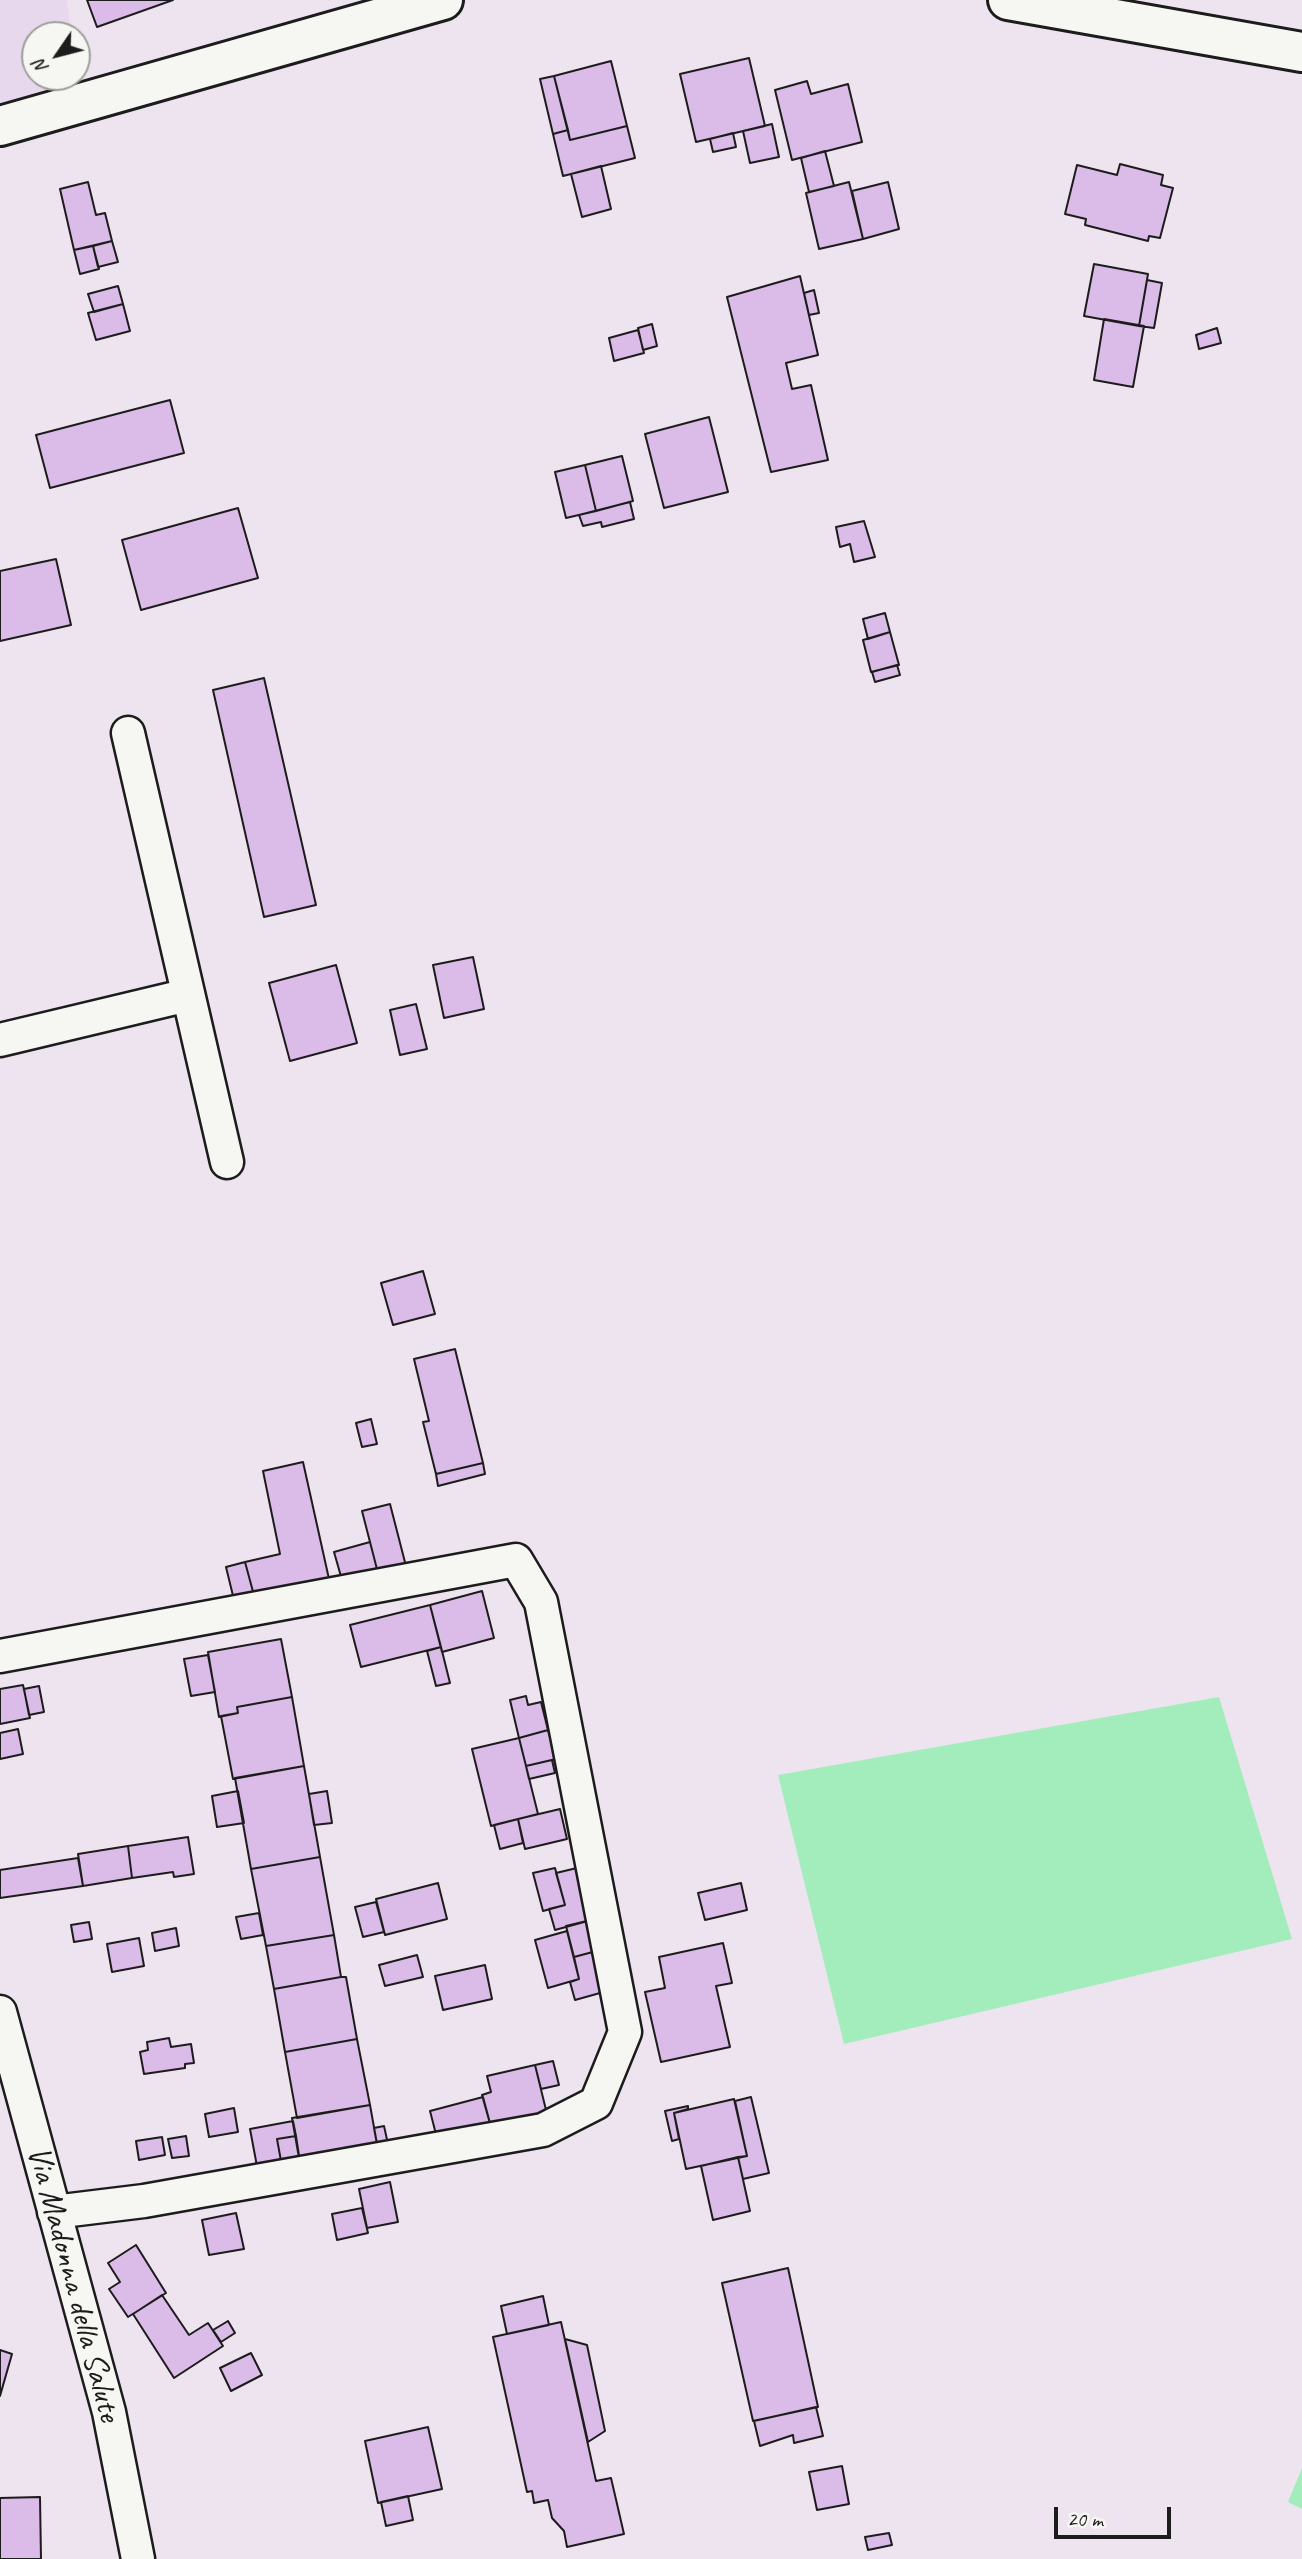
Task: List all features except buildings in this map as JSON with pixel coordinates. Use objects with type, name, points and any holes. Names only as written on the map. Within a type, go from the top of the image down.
[{"type":"main road","points":[[0,126],[443,0]]},
{"type":"main road","points":[[1008,0],[1302,52]]},
{"type":"street","points":[[128,733],[227,1162]]},
{"type":"street","points":[[0,1040],[188,995]]},
{"type":"street","points":[[0,1656],[516,1560],[541,1602],[625,2032],[596,2103],[543,2130],[144,2201],[54,2212]]},
{"type":"street","name":"Via Madonna della Salute","points":[[0,2012],[109,2413],[138,2559]]},
{"type":"shaded area","points":[[0,0],[67,0],[69,21],[21,21],[21,91],[78,91],[79,103],[0,126]]},
{"type":"green space","points":[[1219,1697],[1292,1939],[844,2044],[778,1775]]},
{"type":"green space","points":[[1302,2468],[1302,2509],[1288,2502]]}]
